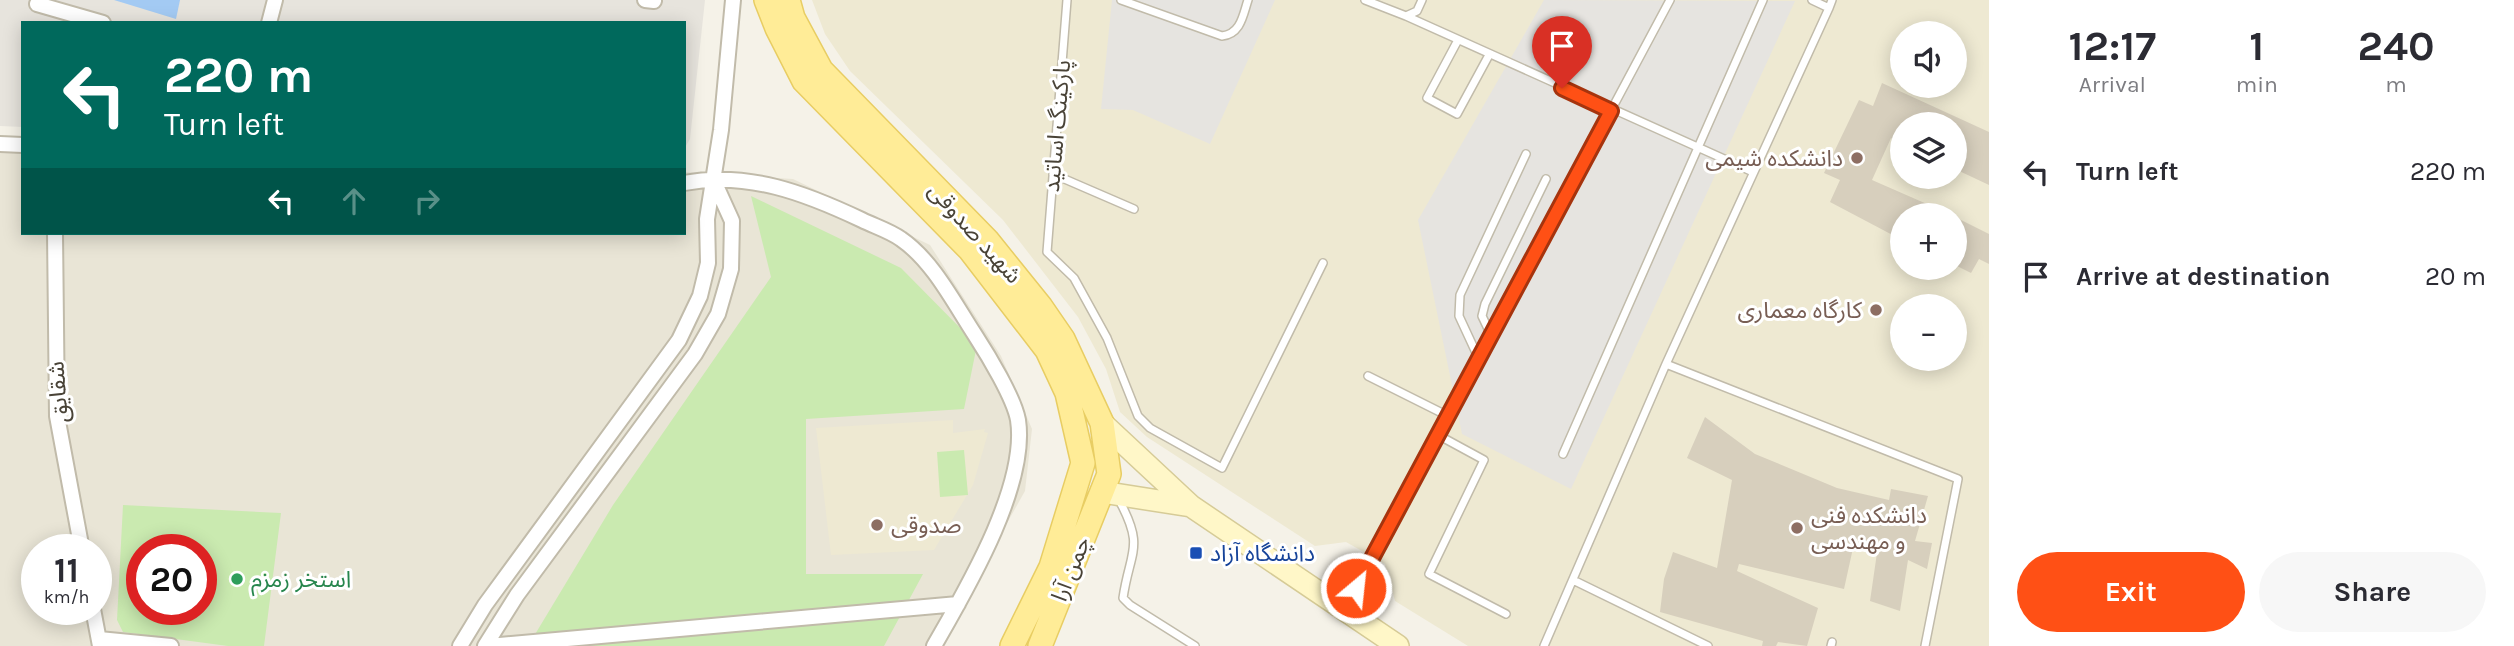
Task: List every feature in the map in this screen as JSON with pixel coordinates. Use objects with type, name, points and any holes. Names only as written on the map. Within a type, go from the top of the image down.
[{"type":"main road","name":"شهید صدوقی","points":[[766,0],[804,80],[970,250],[1047,350],[1067,393],[1076,426],[1083,463],[1076,494]]},
{"type":"main road","name":"شهید صدوقی","points":[[788,0],[793,18],[821,70],[987,240],[1063,339],[1102,423],[1110,494]]},
{"type":"main road","points":[[1102,423],[1191,506],[1398,646]]},
{"type":"main road","name":"چمن آرا","points":[[1012,646],[1051,567],[1076,494]]},
{"type":"main road","name":"چمن آرا","points":[[1040,646],[1110,494]]},
{"type":"main road","points":[[1110,494],[1191,506]]},
{"type":"street","points":[[270,21],[275,0]]},
{"type":"street","points":[[645,0],[654,1]]},
{"type":"street","points":[[460,646],[485,605],[679,340],[700,296],[708,263],[707,219],[721,130],[733,0]]},
{"type":"street","points":[[37,4],[96,21]]},
{"type":"street","points":[[0,144],[21,148]]},
{"type":"street","points":[[487,646],[517,595],[695,354],[718,313],[731,269],[732,221],[713,177]]},
{"type":"street","points":[[686,183],[713,177],[768,183],[837,208],[901,239],[934,273],[992,360],[1018,419],[1017,453],[1011,490],[957,604],[933,646]]},
{"type":"street","name":"شقایق","points":[[55,235],[57,416],[79,534]]},
{"type":"street","points":[[487,646],[957,604]]},
{"type":"street","points":[[99,642],[171,646]]},
{"type":"lane","name":"پارکینگ اساتید","points":[[1068,0],[1047,252],[1074,278],[1107,338],[1138,416],[1150,428],[1222,468],[1324,263]]},
{"type":"lane","points":[[1121,0],[1222,36],[1231,35],[1239,27],[1248,0]]},
{"type":"lane","points":[[1365,0],[1753,173]]},
{"type":"lane","points":[[1406,16],[1417,11],[1422,0]]},
{"type":"lane","points":[[1344,610],[1670,0]]},
{"type":"lane","points":[[1563,454],[1763,0]]},
{"type":"lane","points":[[1544,646],[1666,364],[1831,4],[1812,0]]},
{"type":"lane","points":[[1458,40],[1427,98],[1457,114],[1489,55]]},
{"type":"lane","points":[[1478,357],[1459,316],[1460,295],[1526,154]]},
{"type":"lane","points":[[1053,174],[1134,209]]},
{"type":"lane","points":[[1491,335],[1482,316],[1485,304],[1546,179]]},
{"type":"lane","points":[[1666,364],[1958,479],[1925,646]]},
{"type":"lane","points":[[1368,376],[1448,416]]},
{"type":"lane","points":[[1438,435],[1484,460],[1429,574],[1506,614]]},
{"type":"lane","points":[[1110,494],[1134,528],[1136,548],[1124,598],[1130,605],[1195,646]]},
{"type":"lane","points":[[1573,580],[1708,646]]},
{"type":"shaded area","points":[[0,0],[705,0],[690,139],[686,146],[686,21],[21,21],[21,127],[0,126]]},
{"type":"shaded area","points":[[812,0],[1989,0],[1989,646],[1468,646],[1395,601],[1385,564],[1346,542],[1315,546],[1147,437],[1120,412],[1106,369],[1078,317],[1003,220],[850,71],[825,34]]},
{"type":"shaded area","points":[[1112,0],[1275,0],[1210,144],[1133,110],[1101,109]]},
{"type":"shaded area","points":[[1544,0],[1795,1],[1571,489],[1462,434],[1418,220]]},
{"type":"shaded area","points":[[0,140],[21,142],[21,235],[686,235],[686,172],[793,179],[930,245],[1001,356],[1032,429],[1025,491],[938,646],[0,646]]},
{"type":"shaded area","points":[[953,420],[953,433],[985,429],[984,432],[988,433],[973,485],[934,550],[831,555],[816,428]]},
{"type":"green space","points":[[751,196],[901,268],[977,345],[964,409],[806,419],[806,574],[923,574],[884,646],[528,646],[613,505],[771,277]]},
{"type":"green space","points":[[964,450],[968,495],[940,497],[937,452]]},
{"type":"green space","name":"استخر زمزم","points":[[123,505],[281,513],[264,646],[228,646],[123,632],[117,620]]},
{"type":"water","points":[[114,0],[180,0],[176,19]]},
{"type":"building","name":"دانشکده شیمی","points":[[1882,83],[1890,87],[1890,98],[1915,98],[1945,112],[1890,112],[1890,140],[1872,180],[1925,203],[1890,203],[1890,234],[1830,202],[1840,180],[1824,173],[1859,100],[1873,106]]},
{"type":"building","name":"دانشکده شیمی","points":[[1967,122],[1989,132],[1989,185],[1967,175]]},
{"type":"building","points":[[1967,223],[1989,234],[1989,264],[1979,259],[1971,273],[1967,271]]},
{"type":"building","name":"دانشکده فنی و مهندسی","points":[[1705,417],[1755,454],[1837,488],[1889,500],[1891,489],[1928,496],[1915,541],[1932,543],[1927,569],[1908,560],[1900,611],[1870,601],[1878,546],[1855,539],[1844,589],[1739,564],[1737,571],[1818,608],[1807,646],[1778,642],[1776,646],[1762,646],[1763,641],[1660,612],[1664,579],[1673,552],[1717,568],[1732,480],[1687,458]]},
{"type":"place","name":"دانشکده شیمی","points":[[1857,158]]},
{"type":"place","name":"کارگاه معماری","points":[[1876,310]]},
{"type":"place","name":"صدوقی","points":[[877,525]]},
{"type":"place","name":"دانشکده فنی و مهندسی","points":[[1797,528]]},
{"type":"place","name":"دانشگاه آزاد","points":[[1196,553]]},
{"type":"place","name":"استخر زمزم","points":[[237,579]]},
{"type":"route","points":[[1356,588],[1611,111],[1562,88]]}]
